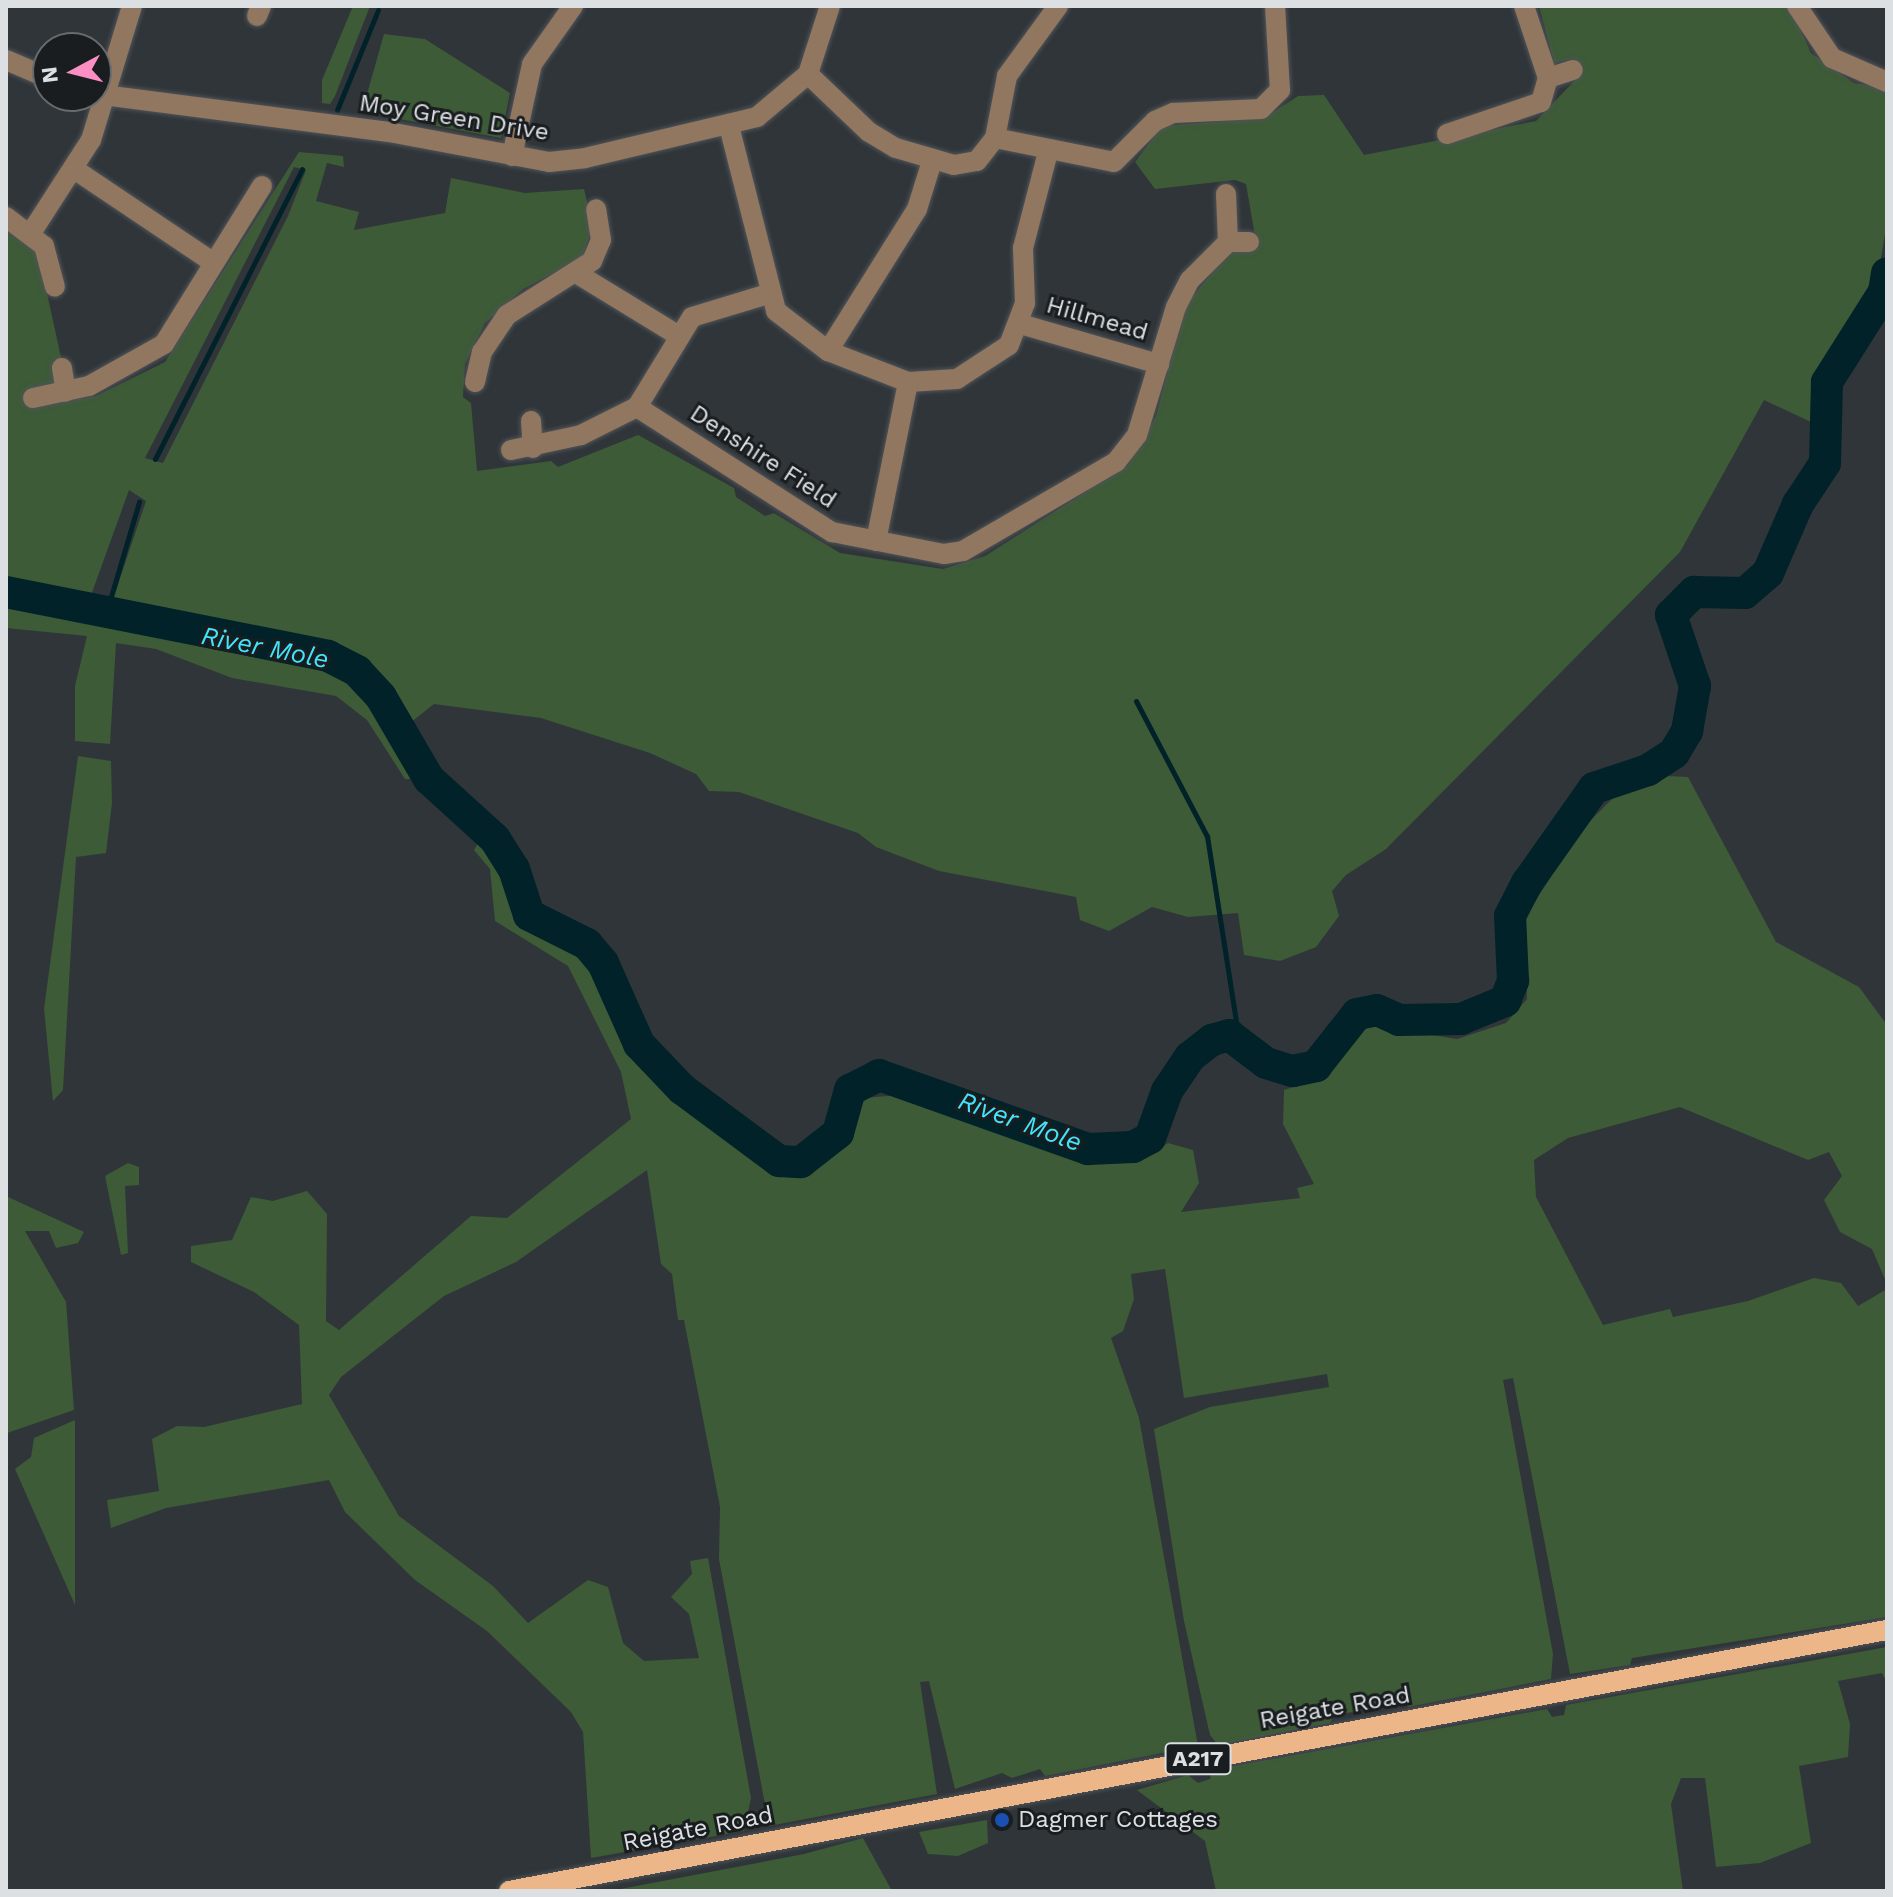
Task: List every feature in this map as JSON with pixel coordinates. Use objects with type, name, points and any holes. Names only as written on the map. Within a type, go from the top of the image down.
[{"type":"main road","name":"Reigate Road","points":[[509,1891],[1887,1630]]},
{"type":"street","points":[[112,62],[132,6]]},
{"type":"street","points":[[512,156],[532,64],[573,6]]},
{"type":"street","points":[[830,6],[808,74],[869,132],[932,161],[977,161],[995,138],[1007,76],[1058,6]]},
{"type":"street","points":[[995,138],[1048,152],[1114,162],[1155,121],[1173,113],[1261,109],[1274,101],[1282,78],[1275,6]]},
{"type":"street","points":[[1447,134],[1541,102],[1548,78],[1524,6]]},
{"type":"street","points":[[1797,6],[1832,58],[1887,82]]},
{"type":"street","points":[[6,60],[32,71]]},
{"type":"street","points":[[1548,78],[1573,70]]},
{"type":"street","name":"Moy Green Drive","points":[[112,97],[376,130],[512,156],[585,158],[757,117],[808,74]]},
{"type":"street","points":[[31,233],[77,171],[95,112]]},
{"type":"street","points":[[729,126],[768,294],[794,330],[828,351],[908,382],[957,379],[980,369],[1009,345],[1020,324],[1027,278],[1023,248],[1048,152]]},
{"type":"street","points":[[828,351],[917,209],[932,161]]},
{"type":"street","points":[[77,171],[211,261]]},
{"type":"street","points":[[33,398],[66,392],[134,366],[164,344],[211,261],[262,186]]},
{"type":"street","points":[[1226,194],[1228,242],[1249,242]]},
{"type":"street","points":[[475,382],[489,338],[507,315],[576,273],[597,252],[596,209]]},
{"type":"street","points":[[6,217],[31,233],[44,246],[55,287]]},
{"type":"street","name":"Denshire Field","points":[[637,407],[832,532],[876,541],[963,551],[1116,462],[1137,435],[1190,280],[1228,242]]},
{"type":"street","points":[[576,273],[676,334]]},
{"type":"street","points":[[511,450],[533,448],[581,435],[637,407],[676,334],[692,317],[768,294]]},
{"type":"street","name":"Hillmead","points":[[1020,324],[1159,364]]},
{"type":"street","points":[[62,368],[66,392]]},
{"type":"street","points":[[876,541],[908,382]]},
{"type":"street","points":[[531,421],[533,448]]},
{"type":"green space","points":[[353,6],[370,6],[335,96],[330,104],[322,103],[322,80]]},
{"type":"green space","points":[[1539,6],[1790,6],[1811,53],[1854,83],[1887,88],[1887,222],[1876,287],[1821,366],[1811,422],[1764,400],[1680,552],[1386,849],[1346,875],[1332,891],[1339,916],[1316,947],[1280,961],[1244,955],[1238,913],[1188,917],[1152,907],[1109,931],[1080,920],[1076,897],[939,871],[876,847],[858,833],[739,792],[709,791],[696,774],[650,753],[541,718],[434,704],[410,723],[386,690],[326,643],[183,623],[112,602],[146,501],[129,490],[90,598],[6,579],[6,230],[38,252],[62,362],[55,383],[24,396],[26,406],[96,396],[165,362],[299,152],[343,156],[344,167],[327,163],[316,201],[359,212],[354,230],[445,213],[451,178],[525,193],[584,189],[593,226],[582,258],[523,289],[485,323],[465,364],[463,397],[471,403],[477,471],[551,461],[558,467],[638,435],[734,488],[736,497],[765,516],[774,513],[840,553],[943,569],[985,556],[1128,465],[1156,416],[1185,305],[1232,249],[1257,248],[1246,184],[1235,180],[1155,189],[1135,162],[1162,126],[1264,118],[1298,96],[1324,95],[1364,155],[1536,121],[1579,76],[1575,59],[1554,63]],"holes":[[[294,167],[306,170],[288,216],[163,463],[145,458]]]},
{"type":"green space","points":[[384,34],[425,39],[510,93],[501,138],[362,112]]},
{"type":"green space","points":[[6,602],[351,677],[383,714],[420,779],[405,779],[367,720],[336,696],[232,678],[156,649],[116,643],[110,744],[75,741],[75,686],[87,636],[6,628]]},
{"type":"green space","points":[[78,756],[111,761],[112,803],[106,853],[76,857],[63,1090],[53,1101],[44,1009]]},
{"type":"green space","points":[[1666,776],[1688,777],[1776,942],[1859,987],[1887,1025],[1887,1284],[1872,1249],[1840,1232],[1824,1200],[1842,1176],[1829,1152],[1808,1160],[1680,1107],[1568,1138],[1534,1160],[1536,1197],[1603,1325],[1670,1309],[1673,1317],[1748,1301],[1814,1278],[1841,1283],[1858,1306],[1887,1289],[1887,1617],[1632,1658],[1630,1665],[1570,1674],[1513,1378],[1503,1380],[1553,1654],[1551,1679],[1408,1707],[1399,1698],[1380,1698],[1379,1708],[1334,1715],[1330,1723],[1218,1745],[1210,1735],[1184,1621],[1154,1429],[1210,1407],[1329,1387],[1327,1374],[1184,1398],[1165,1269],[1131,1274],[1134,1299],[1123,1331],[1111,1338],[1139,1418],[1198,1746],[1045,1776],[1040,1769],[1012,1778],[1002,1773],[955,1789],[929,1681],[920,1682],[937,1794],[769,1826],[719,1559],[720,1507],[684,1320],[678,1320],[672,1274],[661,1264],[647,1170],[516,1262],[444,1296],[341,1377],[329,1395],[399,1516],[493,1586],[528,1623],[588,1580],[608,1587],[623,1643],[644,1661],[699,1658],[689,1614],[671,1597],[692,1574],[690,1561],[708,1558],[751,1798],[744,1831],[591,1858],[583,1732],[571,1712],[487,1631],[415,1580],[345,1512],[329,1480],[166,1508],[111,1528],[107,1500],[159,1491],[152,1439],[177,1426],[204,1427],[302,1404],[299,1325],[254,1292],[191,1262],[191,1246],[232,1240],[251,1197],[273,1201],[307,1191],[327,1214],[326,1321],[339,1330],[471,1216],[507,1218],[631,1119],[621,1072],[568,966],[495,921],[490,869],[474,850],[480,840],[501,860],[510,900],[527,931],[584,955],[628,1042],[673,1097],[717,1121],[755,1156],[791,1173],[815,1166],[845,1142],[863,1098],[913,1094],[1083,1160],[1141,1160],[1168,1143],[1193,1150],[1199,1183],[1181,1212],[1300,1198],[1297,1188],[1314,1184],[1283,1124],[1284,1090],[1308,1082],[1370,1025],[1457,1039],[1506,1023],[1527,999],[1525,918],[1578,833],[1616,795]]},
{"type":"green space","points":[[128,1163],[139,1167],[139,1185],[125,1186],[128,1253],[121,1255],[105,1176]]},
{"type":"green space","points":[[6,1196],[84,1232],[78,1243],[56,1248],[49,1231],[25,1231],[66,1302],[74,1410],[7,1433]]},
{"type":"green space","points":[[75,1420],[75,1605],[15,1469],[31,1457],[34,1438]]},
{"type":"green space","points":[[1887,1647],[1887,1683],[1882,1673],[1838,1681],[1850,1724],[1848,1757],[1799,1766],[1811,1843],[1760,1863],[1716,1867],[1705,1778],[1681,1778],[1671,1804],[1683,1891],[1216,1891],[1205,1841],[1137,1790],[1188,1775],[1198,1783],[1210,1779],[1212,1770],[1547,1709],[1552,1717],[1564,1715],[1566,1705]]},
{"type":"green space","points":[[987,1820],[988,1843],[958,1856],[928,1854],[919,1832]]},
{"type":"green space","points":[[863,1838],[892,1891],[610,1891],[804,1854]]},
{"type":"waterway","points":[[337,110],[378,10]]},
{"type":"waterway","points":[[155,459],[302,169]]},
{"type":"waterway","name":"River Mole","points":[[6,592],[328,656],[357,671],[381,697],[429,779],[495,839],[514,869],[529,915],[587,944],[603,963],[639,1044],[682,1089],[779,1161],[801,1162],[838,1133],[850,1090],[879,1075],[1088,1149],[1133,1147],[1150,1138],[1167,1091],[1190,1057],[1212,1040],[1229,1035],[1266,1063],[1293,1071],[1316,1066],[1357,1014],[1377,1010],[1399,1020],[1461,1019],[1505,1001],[1513,981],[1510,916],[1527,883],[1594,788],[1648,770],[1674,753],[1687,731],[1695,686],[1671,615],[1694,592],[1745,593],[1768,573],[1798,504],[1825,463],[1827,382],[1884,292],[1887,273]]},
{"type":"waterway","points":[[107,610],[139,502]]},
{"type":"waterway","points":[[1136,701],[1207,836],[1239,1040]]},
{"type":"place","name":"Dagmer Cottages","points":[[1002,1820]]}]
